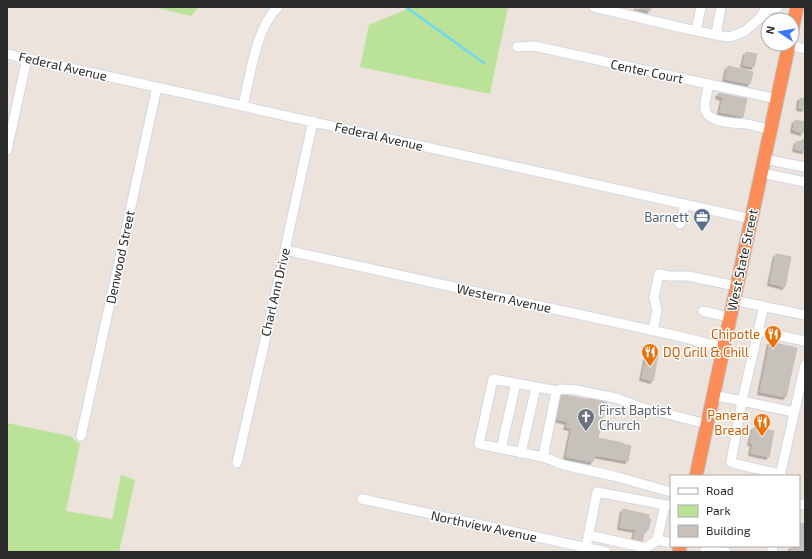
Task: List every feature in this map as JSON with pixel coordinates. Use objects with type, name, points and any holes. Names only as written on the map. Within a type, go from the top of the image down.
[{"type":"highway","name":"West State Street","points":[[696,475],[787,52]]},
{"type":"street","points":[[243,106],[261,34],[271,14],[278,7]]},
{"type":"street","points":[[594,7],[727,37],[745,31],[760,18]]},
{"type":"street","points":[[696,31],[701,7]]},
{"type":"street","points":[[716,35],[721,7]]},
{"type":"street","points":[[763,12],[778,7]]},
{"type":"street","name":"Center Court","points":[[517,47],[534,46],[777,99]]},
{"type":"street","name":"Federal Avenue","points":[[7,54],[751,219]]},
{"type":"street","points":[[7,150],[27,58]]},
{"type":"street","points":[[709,85],[705,111],[712,119],[747,124],[770,130]]},
{"type":"street","name":"Denwood Street","points":[[81,436],[157,87]]},
{"type":"street","name":"Charl Ann Drive","points":[[237,463],[313,121]]},
{"type":"street","points":[[764,159],[805,167]]},
{"type":"street","points":[[782,177],[785,163]]},
{"type":"street","points":[[761,173],[805,182]]},
{"type":"street","points":[[680,224],[685,204]]},
{"type":"street","name":"Western Avenue","points":[[285,250],[653,330],[723,347]]},
{"type":"street","points":[[653,330],[658,310],[654,297],[659,274],[688,276],[736,286]]},
{"type":"street","points":[[733,300],[805,315]]},
{"type":"street","points":[[764,306],[742,401],[731,462],[780,475],[805,365]]},
{"type":"street","points":[[703,311],[730,317]]},
{"type":"street","points":[[758,331],[805,341]]},
{"type":"street","points":[[670,492],[614,476],[564,465],[543,458],[479,444],[493,379],[557,392],[560,390],[576,390],[616,398],[640,407],[707,424]]},
{"type":"street","points":[[501,448],[516,383]]},
{"type":"street","points":[[521,453],[536,387]]},
{"type":"street","points":[[543,458],[557,392]]},
{"type":"street","points":[[713,395],[794,412]]},
{"type":"street","points":[[586,548],[588,535],[596,492],[668,505],[657,540],[646,548],[588,535]]},
{"type":"street","name":"Northview Avenue","points":[[362,500],[606,552]]},
{"type":"street","points":[[657,540],[670,543]]},
{"type":"street","points":[[705,552],[706,547],[726,552]]},
{"type":"green space","points":[[153,7],[199,7],[191,16]]},
{"type":"green space","points":[[412,7],[508,7],[490,94],[360,67],[369,25]]},
{"type":"green space","points":[[7,423],[70,436],[80,444],[66,511],[112,519],[121,475],[135,480],[119,552],[7,552]]},
{"type":"building","points":[[636,7],[651,7],[650,11]]},
{"type":"building","points":[[746,52],[757,54],[754,67],[743,65]]},
{"type":"building","points":[[728,66],[753,72],[750,84],[725,79]]},
{"type":"building","points":[[719,93],[747,99],[743,117],[720,112],[723,98],[718,96]]},
{"type":"building","points":[[800,98],[805,99],[805,109],[799,108]]},
{"type":"building","points":[[795,120],[805,122],[803,133],[793,130]]},
{"type":"building","points":[[805,137],[805,151],[795,149],[797,141],[803,142]]},
{"type":"building","points":[[776,254],[791,257],[785,287],[770,283]]},
{"type":"building","points":[[770,342],[797,348],[786,397],[760,392]]},
{"type":"building","name":"DQ Grill & Chill","points":[[647,354],[658,356],[653,381],[642,378]]},
{"type":"building","name":"First Baptist Church","points":[[561,394],[589,400],[590,396],[607,400],[598,438],[631,446],[628,461],[595,455],[593,462],[566,457],[572,428],[566,427],[568,422],[556,419]]},
{"type":"building","name":"Panera Bread","points":[[754,427],[774,431],[769,457],[751,453],[753,443],[750,443]]},
{"type":"building","points":[[623,509],[649,515],[648,519],[651,519],[648,530],[646,529],[644,533],[642,543],[633,541],[636,530],[620,527]]},
{"type":"building","points":[[800,523],[805,524],[805,552],[790,552],[792,547],[800,547]]},
{"type":"waterway","points":[[406,7],[484,63]]},
{"type":"place","name":"Barnett","points":[[702,232]]},
{"type":"place","name":"Chipotle","points":[[773,349]]},
{"type":"place","name":"DQ Grill & Chill","points":[[650,367]]},
{"type":"place","name":"First Baptist Church","points":[[586,432]]},
{"type":"place","name":"Panera Bread","points":[[762,437]]}]
